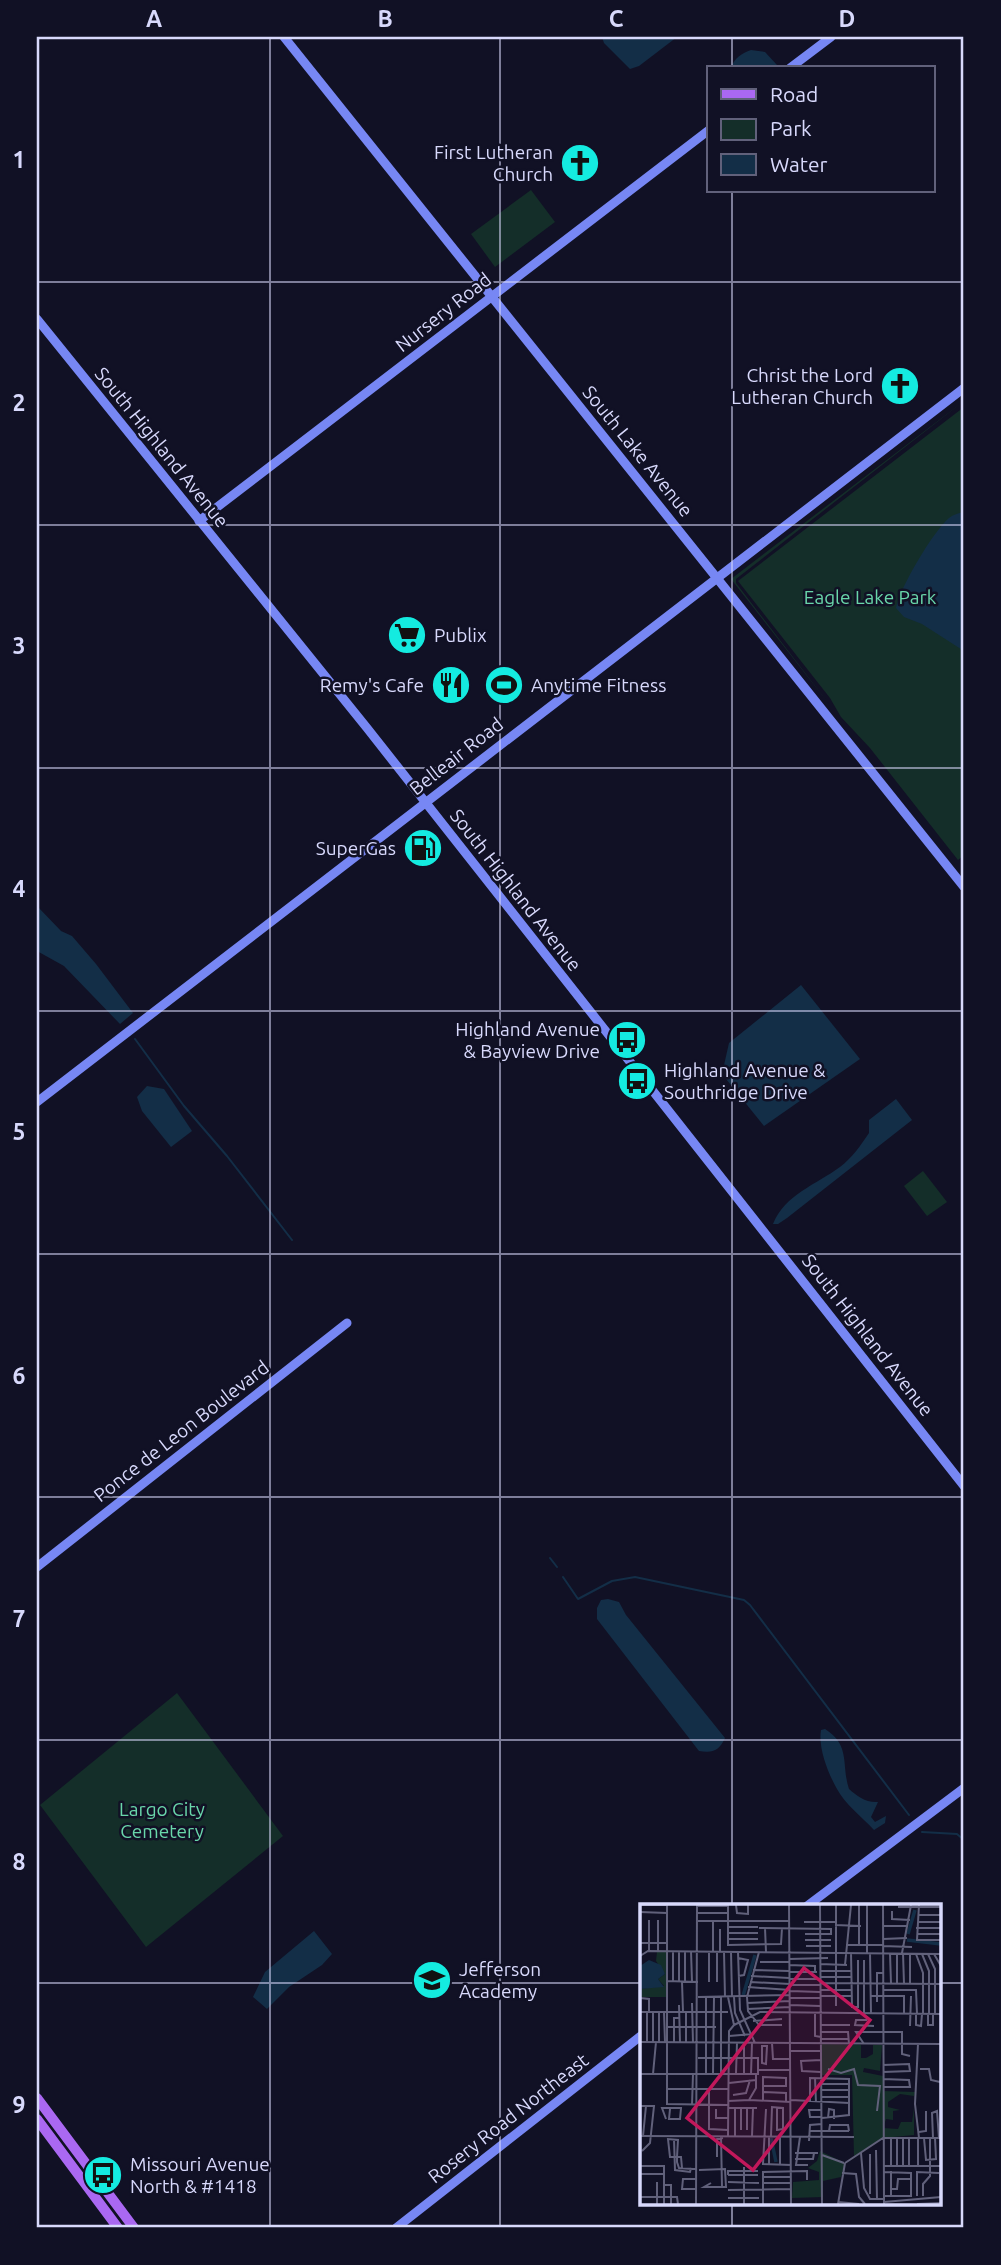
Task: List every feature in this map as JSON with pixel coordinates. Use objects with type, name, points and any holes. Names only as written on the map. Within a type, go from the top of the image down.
[{"type":"main road","points":[[37,2098],[134,2228]]},
{"type":"main road","points":[[37,2119],[118,2228]]},
{"type":"main road","points":[[74,2168],[92,2183],[112,2208],[124,2214]]},
{"type":"main road","points":[[110,2217],[127,2228]]},
{"type":"street","name":"South Lake Avenue","points":[[284,37],[964,887]]},
{"type":"street","points":[[793,66],[831,37]]},
{"type":"street","name":"Nursery Road","points":[[199,521],[707,132]]},
{"type":"street","name":"South Highland Avenue","points":[[37,319],[425,803],[964,1486]]},
{"type":"street","name":"Belleair Road","points":[[37,1102],[964,388]]},
{"type":"street","name":"Ponce de Leon Boulevard","points":[[37,1567],[347,1323]]},
{"type":"street","points":[[810,1904],[964,1788]]},
{"type":"street","name":"Rosery Road Northeast","points":[[396,2228],[640,2037]]},
{"type":"green space","points":[[531,190],[555,222],[495,267],[471,234]]},
{"type":"green space","points":[[964,401],[736,579],[736,583],[829,704],[731,579]]},
{"type":"green space","name":"Eagle Lake Park","points":[[964,407],[964,855],[958,860],[870,748],[841,717],[830,698],[738,581]]},
{"type":"green space","points":[[923,1171],[947,1202],[927,1216],[904,1186]]},
{"type":"green space","name":"Largo City Cemetery","points":[[177,1693],[283,1836],[146,1947],[40,1805]]},
{"type":"water","points":[[602,37],[677,37],[639,66],[630,69],[604,43]]},
{"type":"water","points":[[751,50],[765,52],[777,65],[732,66],[744,53]]},
{"type":"water","points":[[964,512],[964,651],[922,624],[904,617],[896,608],[910,574],[926,547],[949,518]]},
{"type":"water","points":[[37,906],[61,931],[72,936],[133,1013],[120,1024],[64,966],[37,951]]},
{"type":"water","points":[[801,985],[860,1059],[764,1126],[722,1074],[729,1043]]},
{"type":"water","points":[[147,1086],[164,1089],[192,1131],[171,1147],[142,1111],[137,1097]]},
{"type":"water","points":[[896,1099],[912,1120],[787,1218],[773,1224],[778,1214],[793,1198],[848,1160],[869,1133],[869,1120]]},
{"type":"water","points":[[601,1600],[619,1602],[626,1615],[725,1738],[718,1748],[699,1751],[597,1619],[597,1608]]},
{"type":"water","points":[[825,1729],[839,1742],[842,1749],[849,1789],[866,1800],[878,1802],[871,1817],[875,1822],[886,1816],[885,1823],[874,1830],[844,1800],[834,1783],[821,1745],[821,1730]]},
{"type":"water","points":[[314,1931],[332,1954],[322,1965],[289,1987],[267,2009],[253,1997],[265,1972]]},
{"type":"waterway","points":[[135,1039],[184,1106],[227,1156],[292,1240]]},
{"type":"waterway","points":[[550,1558],[557,1567]]},
{"type":"waterway","points":[[563,1577],[578,1599],[612,1581],[635,1577],[744,1600],[909,1815]]},
{"type":"waterway","points":[[922,1832],[957,1834],[964,1840]]},
{"type":"place","name":"First Lutheran Church","points":[[580,163]]},
{"type":"place","name":"Christ the Lord Lutheran Church","points":[[900,386]]},
{"type":"place","name":"Publix","points":[[407,635]]},
{"type":"place","name":"Remy's Cafe","points":[[451,685]]},
{"type":"place","name":"Anytime Fitness","points":[[504,685]]},
{"type":"place","name":"SuperGas","points":[[423,848]]},
{"type":"place","name":"Highland Avenue & Bayview Drive","points":[[627,1040]]},
{"type":"place","name":"Highland Avenue & Southridge Drive","points":[[637,1081]]},
{"type":"place","name":"Jefferson Academy","points":[[432,1980]]},
{"type":"place","name":"Missouri Avenue North & #1418","points":[[103,2175]]}]
